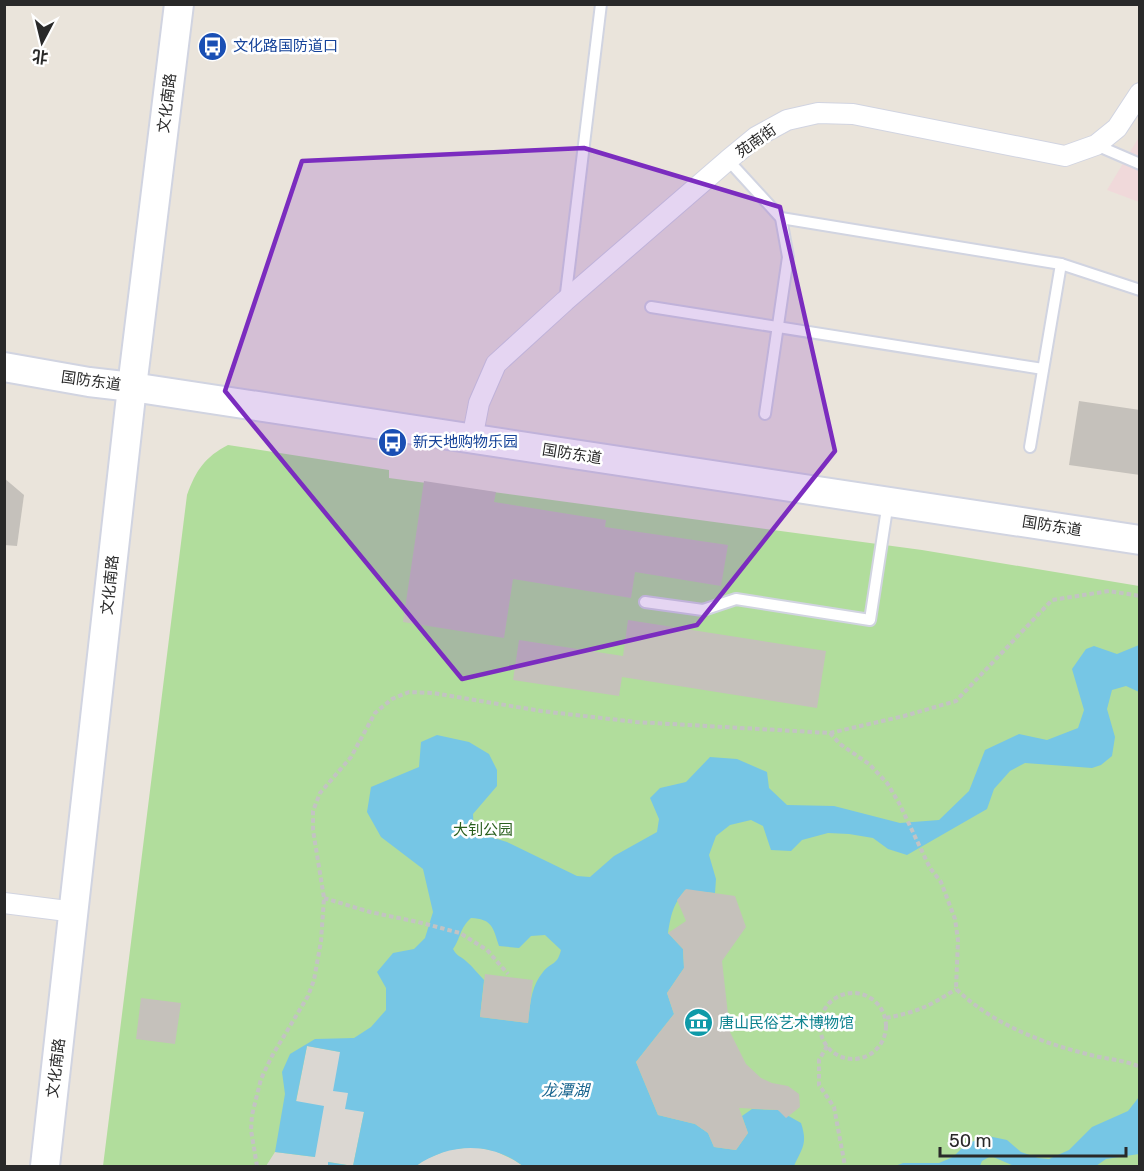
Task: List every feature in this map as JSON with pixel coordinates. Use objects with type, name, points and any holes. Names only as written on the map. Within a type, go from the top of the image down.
[{"type":"street","name":"文化南路","points":[[45,1167],[132,387],[179,4]]},
{"type":"street","name":"苑南街","points":[[472,439],[479,403],[496,364],[728,160],[756,137],[787,120],[818,113],[853,114],[1065,156],[1095,145],[1117,128],[1140,93]]},
{"type":"street","name":"国防东道","points":[[4,367],[89,382],[1140,540]]},
{"type":"street","points":[[4,903],[75,912]]},
{"type":"lane","points":[[565,301],[601,4]]},
{"type":"lane","points":[[1095,145],[1140,164]]},
{"type":"lane","points":[[728,160],[781,219],[788,257],[765,414]]},
{"type":"lane","points":[[781,219],[1061,264],[1140,290]]},
{"type":"lane","points":[[1030,447],[1061,264]]},
{"type":"lane","points":[[651,307],[1043,369]]},
{"type":"lane","points":[[645,602],[703,610],[736,599],[870,620],[888,502]]},
{"type":"path","points":[[257,1167],[251,1130],[259,1088],[272,1056],[308,996],[314,980],[321,941],[324,898],[313,830],[313,811],[320,793],[351,757],[375,713],[392,699],[409,692],[433,693],[541,711],[636,722],[830,733],[956,701],[1052,600],[1108,591],[1140,596]]},
{"type":"path","points":[[830,733],[840,744],[869,764],[887,783],[930,868],[941,882],[955,919],[958,940],[956,988],[975,1006],[1022,1033],[1052,1045],[1140,1067]]},
{"type":"path","points":[[324,898],[370,912],[460,933],[487,950],[508,974]]},
{"type":"path","points":[[886,1018],[908,1014],[929,1006],[956,988]]},
{"type":"path","points":[[843,994],[865,995],[874,1000],[886,1018],[884,1040],[868,1056],[857,1059],[835,1054],[822,1037],[821,1016],[826,1006],[843,994]]},
{"type":"path","points":[[827,1046],[819,1060],[819,1086],[834,1107],[845,1167]]},
{"type":"highlighted area","points":[[584,148],[780,207],[835,451],[697,625],[462,679],[225,391],[302,161]]},
{"type":"shaded area","points":[[1139,137],[1139,202],[1107,190]]},
{"type":"shaded area","points":[[307,1046],[340,1052],[348,1093],[364,1112],[353,1166],[329,1162],[328,1166],[266,1166],[275,1152],[315,1157],[296,1102]]},
{"type":"shaded area","points":[[473,1147],[495,1151],[523,1166],[416,1166],[448,1150]]},
{"type":"green space","name":"大钊公园","points":[[228,445],[389,470],[389,478],[922,550],[1139,586],[1139,1166],[103,1166],[187,495],[202,465],[213,454]]},
{"type":"water","name":"龙潭湖","points":[[1139,645],[1139,692],[1126,686],[1112,690],[1107,709],[1115,737],[1112,756],[1101,765],[1092,768],[1025,763],[1010,771],[994,789],[987,809],[907,855],[888,849],[873,838],[828,833],[802,840],[791,851],[771,850],[763,826],[751,820],[730,825],[716,836],[709,855],[716,879],[715,893],[685,890],[675,905],[670,920],[668,933],[683,949],[684,968],[667,993],[674,1014],[636,1062],[658,1115],[695,1124],[708,1133],[714,1147],[736,1150],[748,1133],[742,1116],[752,1109],[778,1110],[801,1123],[804,1141],[794,1166],[523,1166],[497,1152],[470,1148],[442,1153],[416,1166],[353,1166],[364,1112],[345,1109],[348,1093],[333,1091],[340,1052],[307,1046],[296,1101],[324,1106],[315,1157],[275,1152],[285,1094],[282,1072],[290,1054],[315,1039],[354,1038],[371,1027],[386,1010],[386,988],[377,972],[393,953],[414,949],[425,938],[433,912],[423,869],[381,837],[367,812],[371,787],[419,767],[421,742],[437,735],[469,742],[489,754],[497,770],[497,786],[473,814],[474,832],[507,842],[577,876],[590,877],[614,856],[657,832],[659,819],[650,798],[660,788],[686,782],[710,757],[737,759],[767,772],[769,788],[787,805],[834,806],[900,823],[939,820],[969,791],[985,750],[1019,734],[1047,740],[1078,728],[1084,710],[1072,669],[1086,649],[1094,646],[1117,654]],"holes":[[[471,918],[491,925],[499,946],[519,948],[531,936],[545,935],[561,950],[556,961],[543,972],[536,983],[528,1023],[480,1017],[484,980],[453,949],[467,922]]]},
{"type":"water","points":[[1139,1097],[1139,1154],[1106,1159],[1096,1166],[1014,1166],[991,1156],[982,1161],[980,1166],[895,1166],[903,1163],[939,1163],[953,1157],[966,1144],[988,1136],[1007,1140],[1021,1152],[1049,1159],[1069,1150],[1092,1127],[1128,1111]]},
{"type":"water","points":[[328,1162],[353,1166],[328,1166]]},
{"type":"building","points":[[1079,401],[1140,410],[1140,475],[1069,465]]},
{"type":"building","points":[[4,478],[24,495],[17,546],[4,545]]},
{"type":"building","points":[[424,481],[496,492],[494,502],[606,520],[605,527],[728,545],[721,586],[635,572],[631,598],[513,579],[504,638],[403,622]]},
{"type":"building","points":[[628,620],[826,651],[817,708],[622,677],[619,696],[513,680],[519,640],[623,656]]},
{"type":"building","name":"唐山民俗艺术博物馆","points":[[686,889],[735,896],[746,927],[722,961],[730,1032],[746,1064],[761,1078],[788,1086],[799,1094],[800,1107],[786,1118],[778,1110],[739,1108],[748,1133],[736,1150],[714,1147],[708,1133],[695,1124],[658,1115],[636,1062],[674,1014],[667,993],[684,968],[683,949],[668,933],[686,921],[677,900]]},
{"type":"building","points":[[485,974],[533,980],[528,1023],[480,1017]]},
{"type":"building","points":[[141,998],[181,1003],[175,1044],[136,1039]]},
{"type":"place","name":"文化路国防道口","points":[[212,46]]},
{"type":"place","name":"新天地购物乐园","points":[[392,442]]},
{"type":"place","name":"唐山民俗艺术博物馆","points":[[698,1023]]}]
